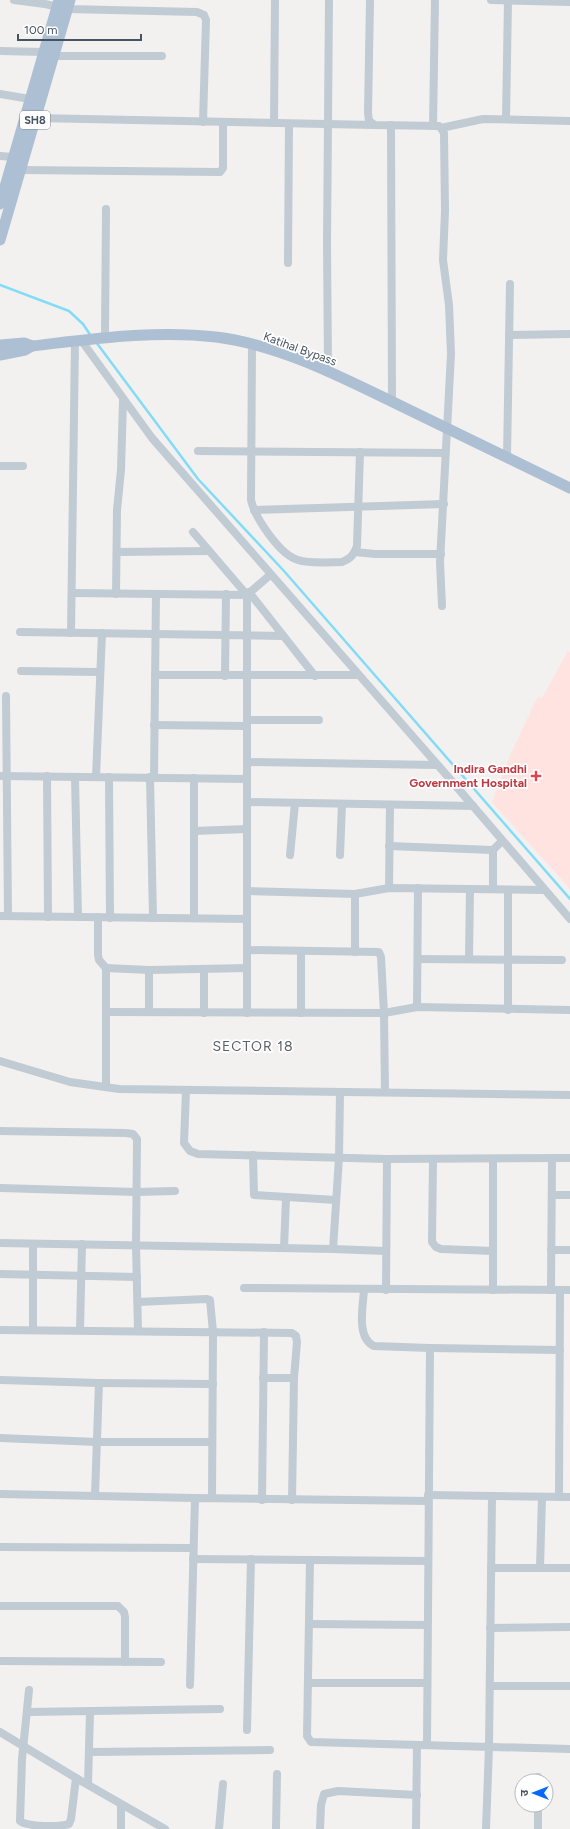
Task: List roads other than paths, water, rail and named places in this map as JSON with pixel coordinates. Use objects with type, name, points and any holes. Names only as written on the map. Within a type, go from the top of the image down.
[{"type":"main road","name":"SH8","points":[[0,240],[36,118],[49,54],[63,4]]},
{"type":"main road","name":"SH8","points":[[1,197],[30,99],[49,54]]},
{"type":"main road","name":"Katihal Bypass","points":[[0,355],[25,350],[32,346],[103,337],[177,334],[216,337],[252,345],[328,371],[570,488]]},
{"type":"main road","points":[[0,344],[24,343],[32,346]]},
{"type":"street","points":[[14,0],[197,12],[204,14],[206,20],[203,122]]},
{"type":"street","points":[[274,123],[275,0]]},
{"type":"street","points":[[328,371],[329,0]]},
{"type":"street","points":[[370,0],[368,113],[369,121],[375,125]]},
{"type":"street","points":[[433,126],[435,0]]},
{"type":"street","points":[[491,0],[570,2]]},
{"type":"street","points":[[506,119],[508,0]]},
{"type":"street","points":[[0,51],[49,54],[162,56]]},
{"type":"street","points":[[0,94],[30,99]]},
{"type":"street","points":[[36,118],[433,126],[441,128],[473,120],[506,119],[570,121]]},
{"type":"street","points":[[21,170],[220,172],[223,168],[223,122]]},
{"type":"street","points":[[288,263],[289,124]]},
{"type":"street","points":[[391,125],[392,402]]},
{"type":"street","points":[[441,128],[444,133],[445,149],[443,260],[449,305],[450,331],[441,554],[442,606]]},
{"type":"street","points":[[0,156],[13,157]]},
{"type":"street","points":[[103,337],[106,209]]},
{"type":"street","points":[[507,458],[510,284]]},
{"type":"street","points":[[509,335],[570,334]]},
{"type":"street","points":[[80,340],[123,401],[152,438],[270,575],[438,765],[570,919]]},
{"type":"street","points":[[71,633],[80,340]]},
{"type":"street","points":[[252,345],[251,500],[254,510],[282,548],[294,558],[300,561],[342,562],[348,560],[355,552],[357,546],[360,452]]},
{"type":"street","points":[[116,594],[117,510],[121,470],[123,401]]},
{"type":"street","points":[[198,451],[445,453]]},
{"type":"street","points":[[0,466],[23,466]]},
{"type":"street","points":[[254,510],[444,504]]},
{"type":"street","points":[[193,532],[248,594],[315,676]]},
{"type":"street","points":[[117,552],[209,551]]},
{"type":"street","points":[[355,552],[374,554],[441,554]]},
{"type":"street","points":[[72,593],[248,594],[270,575]]},
{"type":"street","points":[[153,918],[152,777],[156,594]]},
{"type":"street","points":[[225,676],[226,594]]},
{"type":"street","points":[[247,1013],[248,594]]},
{"type":"street","points":[[20,632],[283,636]]},
{"type":"street","points":[[96,777],[102,633]]},
{"type":"street","points":[[21,671],[100,672]]},
{"type":"street","points":[[155,675],[358,675]]},
{"type":"street","points":[[6,696],[3,776],[4,916],[247,919]]},
{"type":"street","points":[[154,725],[319,720]]},
{"type":"street","points":[[247,762],[438,765]]},
{"type":"street","points":[[3,776],[247,778]]},
{"type":"street","points":[[47,776],[48,917]]},
{"type":"street","points":[[75,776],[78,917]]},
{"type":"street","points":[[109,777],[110,918]]},
{"type":"street","points":[[194,778],[194,918]]},
{"type":"street","points":[[247,802],[473,806]]},
{"type":"street","points":[[290,855],[295,803]]},
{"type":"street","points":[[340,855],[342,804]]},
{"type":"street","points":[[389,888],[390,804]]},
{"type":"street","points":[[194,831],[247,829]]},
{"type":"street","points":[[493,889],[493,850],[502,841]]},
{"type":"street","points":[[389,846],[493,850]]},
{"type":"street","points":[[247,892],[355,894],[389,888],[544,890]]},
{"type":"street","points":[[417,1007],[418,888]]},
{"type":"street","points":[[469,959],[470,889]]},
{"type":"street","points":[[508,890],[508,1010]]},
{"type":"street","points":[[355,894],[355,952]]},
{"type":"street","points":[[98,917],[98,955],[99,960],[106,968],[106,1087]]},
{"type":"street","points":[[247,950],[379,952],[381,956],[384,1013],[385,1092]]},
{"type":"street","points":[[301,951],[301,1014]]},
{"type":"street","points":[[418,959],[562,960]]},
{"type":"street","points":[[106,968],[149,970],[247,968]]},
{"type":"street","points":[[149,970],[149,1012]]},
{"type":"street","points":[[204,970],[204,1012]]},
{"type":"street","points":[[106,1012],[301,1014],[384,1013],[417,1007],[508,1010],[570,1010]]},
{"type":"street","points":[[0,1061],[70,1082],[106,1087],[186,1090],[570,1095]]},
{"type":"street","points":[[186,1090],[183,1137],[184,1143],[190,1151],[198,1154],[387,1159],[570,1158]]},
{"type":"street","points":[[333,1248],[339,1158],[340,1092]]},
{"type":"street","points":[[0,1131],[133,1134],[137,1139],[136,1245],[138,1331]]},
{"type":"street","points":[[253,1156],[254,1195],[336,1200]]},
{"type":"street","points":[[551,1290],[552,1158]]},
{"type":"street","points":[[386,1290],[387,1159]]},
{"type":"street","points":[[433,1159],[432,1242],[436,1247],[441,1248],[493,1251]]},
{"type":"street","points":[[492,1290],[493,1159]]},
{"type":"street","points":[[0,1188],[136,1192],[175,1191]]},
{"type":"street","points":[[552,1195],[570,1195]]},
{"type":"street","points":[[284,1248],[286,1198]]},
{"type":"street","points":[[0,1243],[333,1248],[386,1251]]},
{"type":"street","points":[[33,1244],[33,1330]]},
{"type":"street","points":[[80,1330],[82,1244]]},
{"type":"street","points":[[551,1250],[570,1250]]},
{"type":"street","points":[[0,1274],[137,1276]]},
{"type":"street","points":[[244,1288],[364,1290],[570,1290]]},
{"type":"street","points":[[364,1290],[363,1334],[368,1343],[374,1346],[560,1350]]},
{"type":"street","points":[[559,1497],[560,1290]]},
{"type":"street","points":[[138,1302],[210,1300],[213,1332],[212,1498]]},
{"type":"street","points":[[0,1330],[292,1333],[296,1336],[297,1342],[294,1378],[292,1500]]},
{"type":"street","points":[[262,1500],[264,1332]]},
{"type":"street","points":[[427,1745],[427,1560],[430,1348]]},
{"type":"street","points":[[263,1378],[294,1378]]},
{"type":"street","points":[[0,1380],[213,1384]]},
{"type":"street","points":[[95,1496],[99,1383]]},
{"type":"street","points":[[0,1438],[96,1442],[212,1442]]},
{"type":"street","points":[[0,1494],[262,1500],[492,1496],[570,1497]]},
{"type":"street","points":[[486,1829],[489,1747],[492,1496]]},
{"type":"street","points":[[540,1568],[542,1497]]},
{"type":"street","points":[[190,1685],[195,1498]]},
{"type":"street","points":[[0,1547],[193,1548]]},
{"type":"street","points":[[193,1558],[427,1560]]},
{"type":"street","points":[[247,1730],[251,1559]]},
{"type":"street","points":[[310,1560],[307,1736],[311,1742],[570,1749]]},
{"type":"street","points":[[491,1568],[570,1568]]},
{"type":"street","points":[[0,1606],[118,1606],[124,1612],[125,1617],[125,1662]]},
{"type":"street","points":[[309,1624],[427,1625]]},
{"type":"street","points":[[490,1628],[570,1627]]},
{"type":"street","points":[[0,1661],[161,1662]]},
{"type":"street","points":[[308,1683],[427,1683]]},
{"type":"street","points":[[490,1686],[570,1686]]},
{"type":"street","points":[[28,1690],[28,1712],[24,1747],[19,1816],[20,1821],[23,1824],[69,1824],[71,1819],[76,1778]]},
{"type":"street","points":[[28,1712],[220,1709]]},
{"type":"street","points":[[88,1784],[90,1712]]},
{"type":"street","points":[[0,1732],[165,1829]]},
{"type":"street","points":[[416,1829],[417,1745]]},
{"type":"street","points":[[89,1752],[270,1750]]},
{"type":"street","points":[[276,1829],[277,1774]]},
{"type":"street","points":[[219,1829],[223,1784]]},
{"type":"street","points":[[320,1829],[321,1805],[324,1794],[338,1791],[417,1795]]},
{"type":"street","points":[[121,1804],[121,1829]]},
{"type":"street","points":[[538,1813],[538,1829]]},
{"type":"waterway","points":[[0,285],[69,311],[83,324],[91,336]]},
{"type":"waterway","points":[[96,342],[198,479],[284,571],[570,899]]},
{"type":"place","name":"Indira Gandhi Government Hospital","points":[[536,776]]},
{"type":"district","name":"SECTOR 18","points":[[253,1046]]}]
